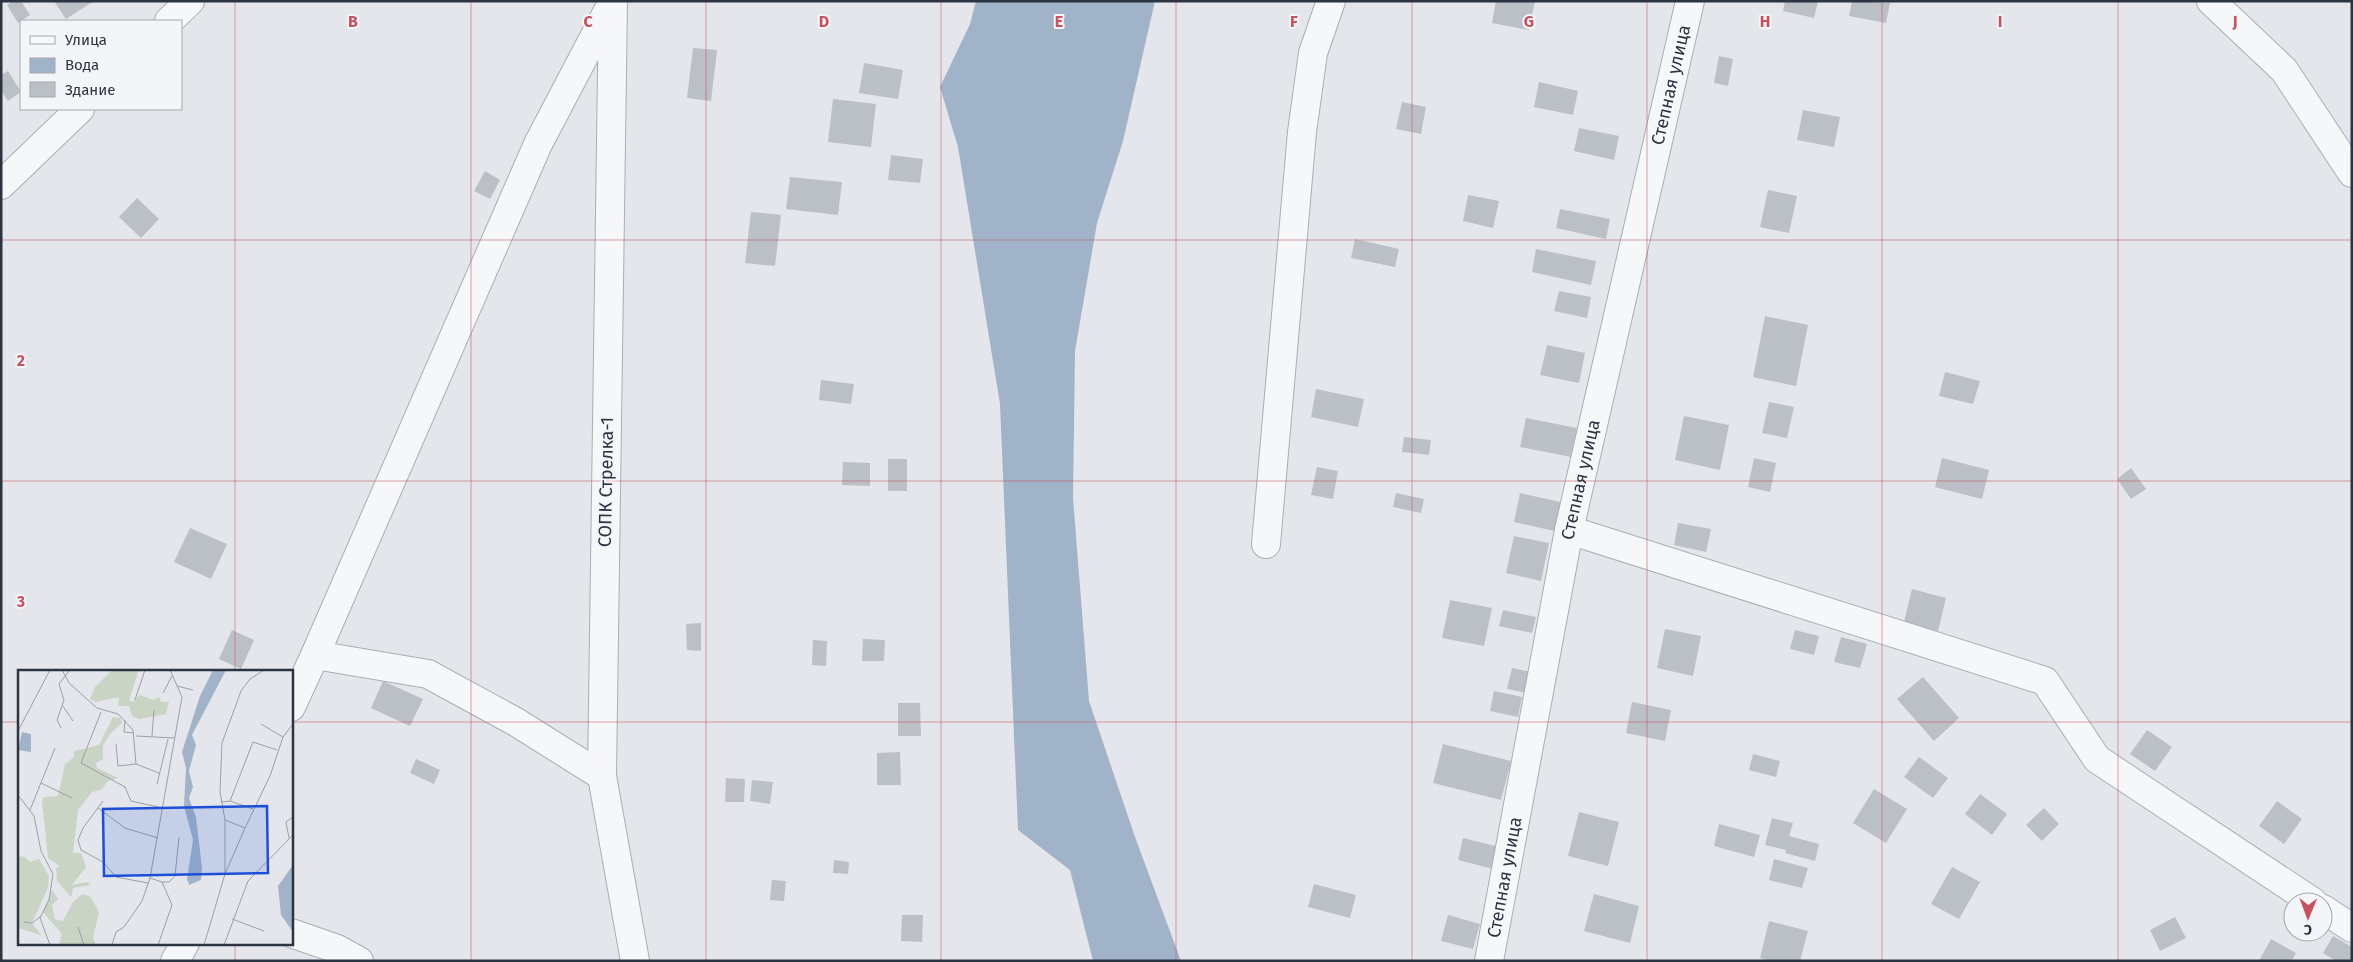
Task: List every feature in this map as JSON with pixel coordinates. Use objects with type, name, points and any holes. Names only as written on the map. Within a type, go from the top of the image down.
[{"type":"street","points":[[170,20],[190,1]]},
{"type":"street","points":[[292,705],[538,144],[613,1]]},
{"type":"street","name":"СОПК Стрелка-1","points":[[613,1],[602,776],[635,961]]},
{"type":"street","points":[[1266,544],[1302,132],[1313,53],[1331,1]]},
{"type":"street","name":"Степная улица","points":[[1489,961],[1569,530],[1690,1]]},
{"type":"street","points":[[2212,1],[2284,70],[2352,173]]},
{"type":"street","points":[[1,185],[79,110]]},
{"type":"street","points":[[1569,530],[2045,681],[2097,759],[2298,892]]},
{"type":"street","points":[[314,654],[428,674],[516,722],[602,776]]},
{"type":"street","points":[[2333,916],[2352,928]]},
{"type":"street","points":[[292,934],[337,949],[359,961]]},
{"type":"street","points":[[175,961],[184,944]]},
{"type":"water","points":[[976,1],[1155,1],[1123,141],[1097,223],[1075,351],[1073,498],[1089,701],[1135,837],[1181,961],[1093,961],[1070,870],[1018,830],[1000,404],[958,147],[940,87],[970,24]]},
{"type":"building","points":[[13,1],[21,1],[30,15],[18,23],[7,5]]},
{"type":"building","points":[[54,1],[94,1],[66,19]]},
{"type":"building","points":[[1496,1],[1535,1],[1529,30],[1492,23]]},
{"type":"building","points":[[1785,1],[1818,1],[1814,18],[1783,11]]},
{"type":"building","points":[[1852,1],[1890,3],[1886,23],[1849,16]]},
{"type":"building","points":[[693,48],[717,50],[711,101],[687,98]]},
{"type":"building","points":[[1719,56],[1733,59],[1728,86],[1714,83]]},
{"type":"building","points":[[864,63],[903,70],[898,99],[859,93]]},
{"type":"building","points":[[8,71],[20,90],[20,93],[8,101],[1,90],[1,75]]},
{"type":"building","points":[[1539,82],[1578,91],[1573,115],[1534,107]]},
{"type":"building","points":[[833,99],[876,104],[871,147],[828,142]]},
{"type":"building","points":[[1402,102],[1426,107],[1421,134],[1396,129]]},
{"type":"building","points":[[1803,110],[1840,117],[1834,147],[1797,140]]},
{"type":"building","points":[[1579,128],[1619,136],[1614,160],[1574,151]]},
{"type":"building","points":[[891,155],[923,159],[920,183],[888,180]]},
{"type":"building","points":[[485,171],[500,180],[490,199],[474,191]]},
{"type":"building","points":[[790,177],[842,182],[838,215],[786,209]]},
{"type":"building","points":[[1768,190],[1797,196],[1789,233],[1760,227]]},
{"type":"building","points":[[1468,195],[1499,201],[1493,228],[1463,221]]},
{"type":"building","points":[[137,198],[159,219],[141,238],[119,217]]},
{"type":"building","points":[[1560,209],[1610,219],[1606,239],[1556,228]]},
{"type":"building","points":[[751,212],[781,215],[775,266],[745,263]]},
{"type":"building","points":[[1355,239],[1399,249],[1395,267],[1351,258]]},
{"type":"building","points":[[1536,249],[1596,261],[1591,285],[1532,272]]},
{"type":"building","points":[[1559,291],[1591,297],[1587,318],[1554,311]]},
{"type":"building","points":[[1765,316],[1808,325],[1796,386],[1753,377]]},
{"type":"building","points":[[1547,345],[1585,353],[1579,383],[1540,375]]},
{"type":"building","points":[[1945,372],[1980,381],[1973,404],[1939,396]]},
{"type":"building","points":[[821,380],[854,384],[851,404],[819,400]]},
{"type":"building","points":[[1316,389],[1364,399],[1358,427],[1311,417]]},
{"type":"building","points":[[1769,402],[1794,407],[1787,438],[1762,433]]},
{"type":"building","points":[[1684,416],[1729,425],[1720,470],[1675,460]]},
{"type":"building","points":[[1526,418],[1577,428],[1571,457],[1520,447]]},
{"type":"building","points":[[1404,437],[1431,440],[1429,455],[1402,452]]},
{"type":"building","points":[[1754,458],[1776,463],[1770,492],[1748,487]]},
{"type":"building","points":[[1942,458],[1989,470],[1982,499],[1935,487]]},
{"type":"building","points":[[888,459],[907,459],[907,491],[888,491]]},
{"type":"building","points":[[843,462],[870,463],[870,486],[842,485]]},
{"type":"building","points":[[1317,467],[1338,471],[1333,499],[1311,495]]},
{"type":"building","points":[[2131,468],[2146,489],[2131,499],[2117,479]]},
{"type":"building","points":[[1396,493],[1424,499],[1421,513],[1393,507]]},
{"type":"building","points":[[1520,493],[1565,503],[1559,532],[1514,522]]},
{"type":"building","points":[[1678,523],[1711,529],[1706,552],[1674,545]]},
{"type":"building","points":[[190,528],[227,544],[211,579],[174,562]]},
{"type":"building","points":[[1514,536],[1549,543],[1541,581],[1506,573]]},
{"type":"building","points":[[1912,589],[1946,598],[1938,631],[1904,622]]},
{"type":"building","points":[[1450,600],[1492,608],[1484,646],[1442,638]]},
{"type":"building","points":[[1503,610],[1536,617],[1532,633],[1499,626]]},
{"type":"building","points":[[701,623],[701,651],[687,650],[686,624]]},
{"type":"building","points":[[1665,629],[1701,636],[1693,676],[1657,668]]},
{"type":"building","points":[[232,630],[254,640],[241,669],[219,659]]},
{"type":"building","points":[[1795,630],[1819,636],[1814,655],[1790,649]]},
{"type":"building","points":[[1841,637],[1867,644],[1860,668],[1834,662]]},
{"type":"building","points":[[863,639],[885,640],[884,661],[862,661]]},
{"type":"building","points":[[813,640],[827,641],[826,666],[812,665]]},
{"type":"building","points":[[1512,668],[1536,673],[1532,694],[1507,689]]},
{"type":"building","points":[[1923,677],[1959,718],[1934,741],[1897,699]]},
{"type":"building","points":[[383,681],[423,699],[410,726],[371,708]]},
{"type":"building","points":[[1494,691],[1522,697],[1518,717],[1490,711]]},
{"type":"building","points":[[1632,702],[1671,710],[1665,741],[1626,733]]},
{"type":"building","points":[[898,703],[920,703],[921,736],[898,736]]},
{"type":"building","points":[[2147,730],[2172,747],[2155,771],[2130,754]]},
{"type":"building","points":[[1443,744],[1511,761],[1501,800],[1433,783]]},
{"type":"building","points":[[900,752],[901,785],[877,785],[877,753]]},
{"type":"building","points":[[1753,754],[1780,761],[1776,777],[1749,770]]},
{"type":"building","points":[[1919,757],[1948,778],[1933,798],[1904,777]]},
{"type":"building","points":[[416,759],[440,770],[434,784],[410,773]]},
{"type":"building","points":[[726,778],[745,779],[744,802],[725,802]]},
{"type":"building","points":[[752,780],[773,782],[770,804],[750,801]]},
{"type":"building","points":[[1874,789],[1907,809],[1886,843],[1853,823]]},
{"type":"building","points":[[1980,794],[2007,814],[1992,835],[1965,814]]},
{"type":"building","points":[[2277,801],[2302,819],[2284,844],[2259,826]]},
{"type":"building","points":[[2044,808],[2059,824],[2042,841],[2026,825]]},
{"type":"building","points":[[1579,812],[1619,822],[1608,866],[1568,856]]},
{"type":"building","points":[[1772,818],[1793,823],[1789,836],[1819,844],[1815,861],[1785,853],[1786,850],[1765,845]]},
{"type":"building","points":[[1719,824],[1760,835],[1754,857],[1714,846]]},
{"type":"building","points":[[1463,838],[1503,848],[1497,870],[1458,860]]},
{"type":"building","points":[[1774,859],[1808,868],[1802,888],[1769,880]]},
{"type":"building","points":[[834,860],[849,862],[848,874],[833,873]]},
{"type":"building","points":[[1952,867],[1980,882],[1959,919],[1931,904]]},
{"type":"building","points":[[772,880],[786,881],[784,901],[770,900]]},
{"type":"building","points":[[1314,884],[1356,895],[1350,918],[1308,907]]},
{"type":"building","points":[[1594,894],[1639,906],[1630,943],[1584,931]]},
{"type":"building","points":[[902,915],[923,915],[922,942],[901,941]]},
{"type":"building","points":[[1448,915],[1480,924],[1473,949],[1441,941]]},
{"type":"building","points":[[2175,917],[2186,938],[2160,951],[2150,930]]},
{"type":"building","points":[[1769,921],[1808,931],[1800,961],[1771,961],[1760,958]]},
{"type":"building","points":[[2333,936],[2352,947],[2352,961],[2336,961],[2323,953],[2329,942],[2333,942]]},
{"type":"building","points":[[2271,939],[2296,953],[2292,961],[2259,961]]}]
